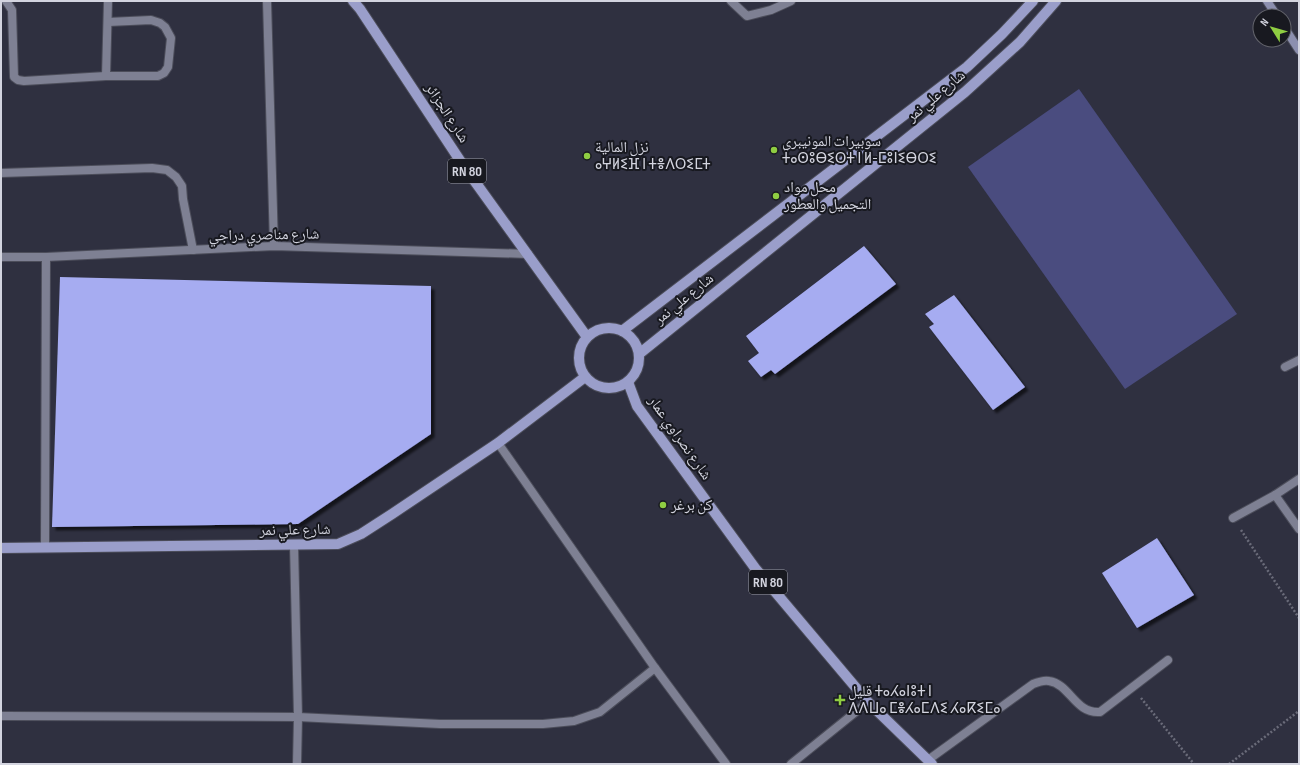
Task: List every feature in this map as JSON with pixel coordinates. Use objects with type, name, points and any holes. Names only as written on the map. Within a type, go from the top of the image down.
[{"type":"main road","name":"شارع الجزائر","points":[[354,1],[463,164],[588,337]]},
{"type":"main road","name":"شارع علي نمر","points":[[622,331],[967,67],[1002,34],[1033,1]]},
{"type":"main road","name":"شارع علي نمر","points":[[639,354],[965,92],[1020,42],[1056,1]]},
{"type":"main road","points":[[1292,39],[1299,50]]},
{"type":"main road","points":[[604,328],[613,328],[622,331],[630,337],[636,345],[639,354],[639,362],[636,371],[628,382],[617,388],[608,389],[591,383],[580,369],[579,352],[582,344],[595,331],[604,328]]},
{"type":"main road","name":"شارع علي نمر","points":[[1,548],[338,544],[361,534],[498,443],[585,377]]},
{"type":"main road","name":"شارع نصراوي عمار","points":[[628,382],[637,406],[755,568],[868,702],[930,762]]},
{"type":"street","points":[[6,1],[12,10],[14,77],[18,80],[24,82],[106,76],[158,76],[164,73],[168,68],[170,38],[165,27],[160,23],[151,20],[108,22]]},
{"type":"street","points":[[106,76],[108,1]]},
{"type":"street","points":[[267,1],[274,246]]},
{"type":"street","points":[[731,1],[747,16],[771,10],[791,1]]},
{"type":"street","points":[[1,173],[152,168],[167,170],[176,177],[182,186],[183,199],[193,250]]},
{"type":"street","name":"شارع مناصري دراجي","points":[[1,257],[46,257],[274,246],[528,254]]},
{"type":"street","points":[[45,547],[46,257]]},
{"type":"street","points":[[1284,367],[1299,360]]},
{"type":"street","points":[[498,443],[656,668],[726,764]]},
{"type":"street","points":[[1233,518],[1275,495],[1299,479]]},
{"type":"street","points":[[1275,495],[1299,530]]},
{"type":"street","points":[[294,545],[298,717],[297,764]]},
{"type":"street","points":[[930,762],[1033,684],[1049,681],[1056,684],[1082,708],[1090,712],[1100,712],[1168,660]]},
{"type":"street","points":[[1,716],[298,717],[440,724],[543,724],[574,721],[600,712],[656,668]]},
{"type":"street","points":[[791,764],[868,702]]},
{"type":"path","points":[[1233,518],[1299,618]]},
{"type":"path","points":[[1133,688],[1194,764]]},
{"type":"path","points":[[1229,764],[1299,711]]},
{"type":"shaded area","points":[[1079,89],[1237,314],[1125,389],[968,167]]},
{"type":"building","points":[[864,246],[896,284],[775,374],[771,370],[761,377],[748,361],[759,353],[746,336]]},
{"type":"building","points":[[60,277],[431,286],[431,434],[298,524],[52,527]]},
{"type":"building","points":[[954,295],[1025,387],[993,410],[929,327],[934,324],[925,314]]},
{"type":"building","points":[[1157,538],[1194,595],[1137,628],[1102,573]]},
{"type":"place","name":"سوبيرات المونيبري ⵜⴰⵙⵓⴱⵉⵔⵜ ⵏ ⵍ-ⵎⵓⵏⵉⴱⵔⵉ","points":[[774,150]]},
{"type":"place","name":"نزل المالية ⴰⵖⵍⵉⴼ ⵏ ⵜⴻⴷⵔⵉⵎⵜ","points":[[587,156]]},
{"type":"place","name":"محل مواد التجميل والعطور","points":[[776,196]]},
{"type":"place","name":"كن برغر","points":[[663,505]]},
{"type":"place","name":"قليل ⵜⴰⵃⴰⵏⵓⵜ ⵏ ⴷⴷⵡⴰ ⵎⴻⵃⴰⵎⴷⵉ ⵃⴰⴽⵉⵎⴰ","points":[[840,700]]}]
